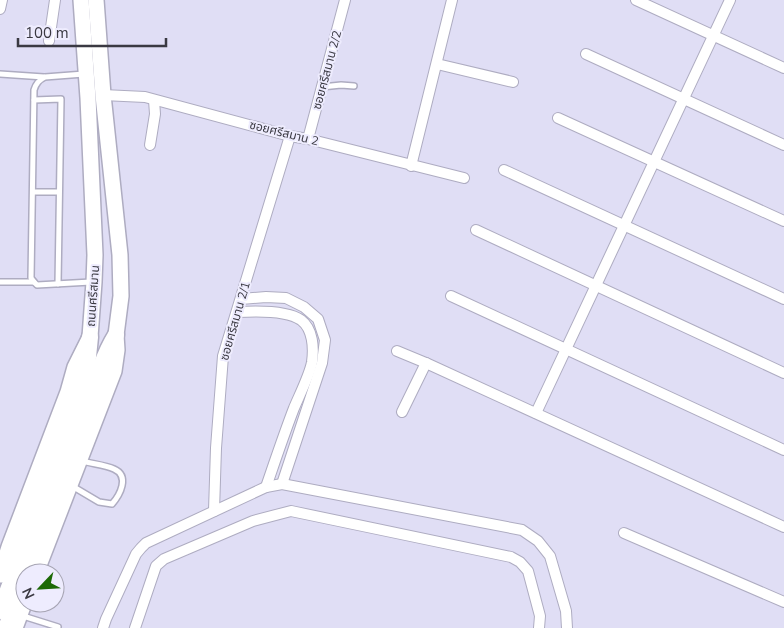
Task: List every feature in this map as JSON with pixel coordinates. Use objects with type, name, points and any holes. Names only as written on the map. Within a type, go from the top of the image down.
[{"type":"main road","name":"ถนนศรีสมาน","points":[[0,575],[4,546],[68,392],[75,367],[90,337],[95,255],[81,0]]},
{"type":"main road","name":"ถนนศรีสมาน","points":[[40,563],[114,372],[117,350],[116,335],[121,296],[120,255],[103,96],[96,0]]},
{"type":"main road","points":[[0,611],[84,418],[101,366],[109,346],[116,335]]},
{"type":"main road","points":[[29,563],[36,532],[86,376],[90,337]]},
{"type":"main road","points":[[6,628],[15,604]]},
{"type":"street","points":[[0,8],[2,0]]},
{"type":"street","points":[[49,41],[55,0]]},
{"type":"street","name":"ซอยศรีสมาน 2/2","points":[[308,139],[345,0]]},
{"type":"street","points":[[412,166],[452,0]]},
{"type":"street","points":[[636,0],[784,68]]},
{"type":"street","points":[[536,413],[730,0]]},
{"type":"street","points":[[586,54],[784,145]]},
{"type":"street","points":[[437,64],[513,82]]},
{"type":"street","name":"ซอยศรีสมาน 2","points":[[103,96],[145,97],[290,136],[464,178]]},
{"type":"street","points":[[150,145],[155,114],[154,100]]},
{"type":"street","points":[[558,118],[784,221]]},
{"type":"street","name":"ซอยศรีสมาน 2/1","points":[[214,511],[216,448],[223,356],[290,136]]},
{"type":"street","points":[[504,170],[784,299]]},
{"type":"street","points":[[476,230],[784,373]]},
{"type":"street","points":[[451,296],[784,450]]},
{"type":"street","points":[[241,299],[286,298],[304,307],[318,319],[325,340],[322,363],[312,377],[286,430],[266,487]]},
{"type":"street","points":[[237,312],[267,311],[293,316],[301,320],[308,328],[314,346],[312,377],[282,484]]},
{"type":"street","points":[[397,351],[784,528]]},
{"type":"street","points":[[402,412],[426,363]]},
{"type":"street","points":[[103,628],[132,562],[146,543],[266,487],[282,484],[522,530],[538,541],[550,556],[566,611],[567,628]]},
{"type":"street","points":[[135,628],[156,566],[164,559],[253,521],[291,511],[511,557],[520,562],[528,571],[540,616],[539,628]]},
{"type":"street","points":[[624,533],[784,602]]},
{"type":"lane","points":[[0,74],[45,77],[86,74]]},
{"type":"lane","points":[[34,282],[32,278],[32,192],[34,90],[39,80],[45,77]]},
{"type":"lane","points":[[322,86],[354,86]]},
{"type":"lane","points":[[34,100],[61,99],[58,284]]},
{"type":"lane","points":[[32,192],[60,192]]},
{"type":"lane","points":[[0,282],[34,282],[37,285],[94,282]]},
{"type":"lane","points":[[70,485],[99,502],[112,504],[121,491],[123,484],[121,476],[116,470],[80,460]]},
{"type":"lane","points":[[20,615],[58,627]]}]
